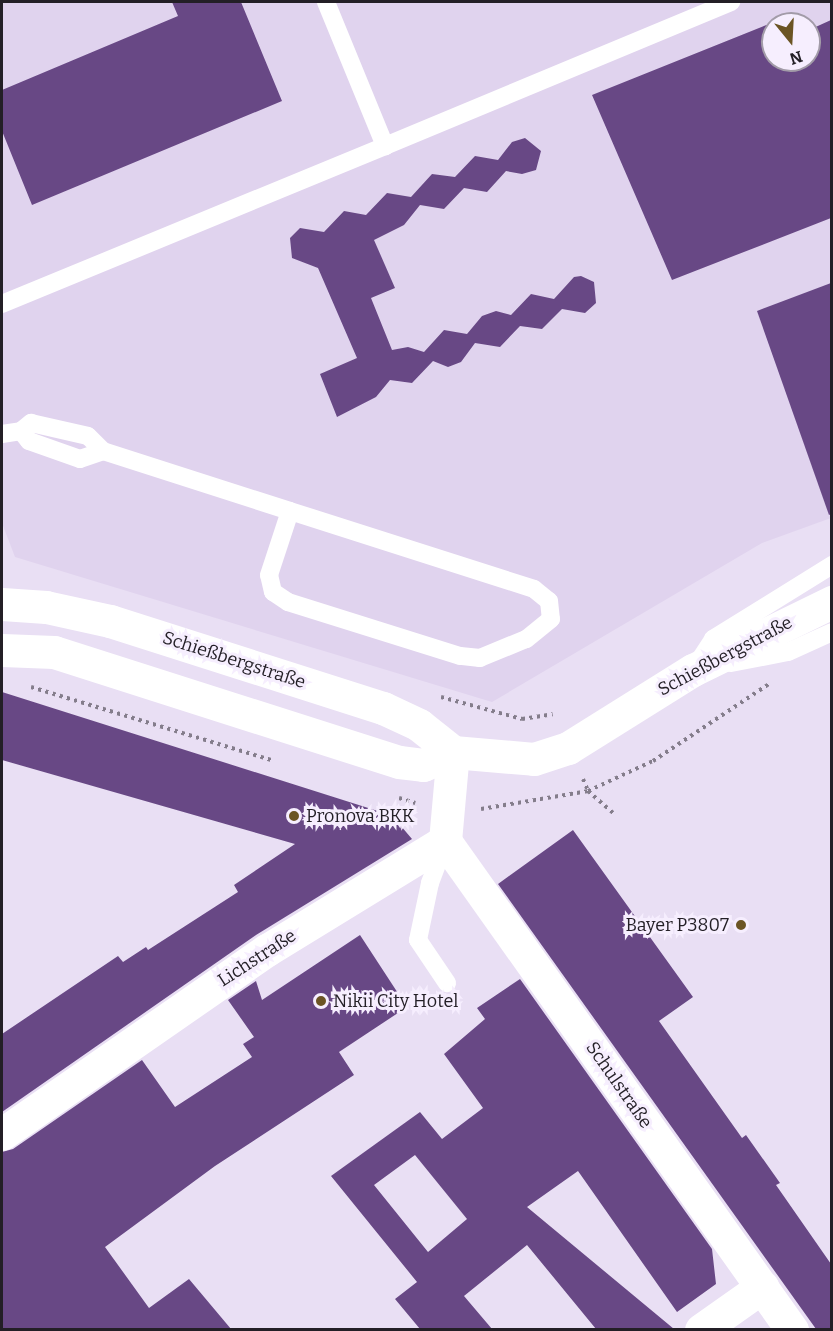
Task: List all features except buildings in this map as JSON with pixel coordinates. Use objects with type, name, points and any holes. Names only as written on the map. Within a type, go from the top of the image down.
[{"type":"main road","name":"Schießbergstraße","points":[[2,650],[54,652],[399,762],[423,765],[453,752],[534,759],[568,748],[693,670],[773,627],[831,602]]},
{"type":"main road","name":"Schießbergstraße","points":[[2,604],[46,607],[110,621],[383,708],[419,725],[453,752]]},
{"type":"main road","points":[[447,826],[453,752]]},
{"type":"main road","name":"Lichstraße","points":[[2,1134],[447,826]]},
{"type":"main road","name":"Schulstraße","points":[[447,826],[792,1329]]},
{"type":"main road","points":[[701,1329],[762,1287]]},
{"type":"lane","points":[[326,2],[385,146]]},
{"type":"lane","points":[[2,304],[731,2]]},
{"type":"lane","points":[[2,434],[21,431],[29,441],[80,459],[103,451],[534,589],[549,601],[550,619],[526,639],[480,658],[460,656],[288,602],[273,592],[269,575],[290,511]]},
{"type":"lane","points":[[693,670],[713,639],[831,565]]},
{"type":"lane","points":[[693,670],[788,652],[831,632]]},
{"type":"lane","points":[[447,826],[430,883],[418,940],[447,983]]},
{"type":"path","points":[[388,795],[447,826],[499,808],[588,791],[653,761],[780,676]]},
{"type":"path","points":[[24,685],[274,761]]},
{"type":"path","points":[[432,694],[522,718],[560,712]]},
{"type":"path","points":[[568,748],[588,791],[613,813]]},
{"type":"shaded area","points":[[2,2],[831,2],[831,518],[762,543],[492,702],[15,557],[2,523]]},
{"type":"place","name":"Pronova BKK","points":[[294,816]]},
{"type":"place","name":"Bayer P3807","points":[[741,925]]},
{"type":"place","name":"Nikii City Hotel","points":[[321,1001]]}]
